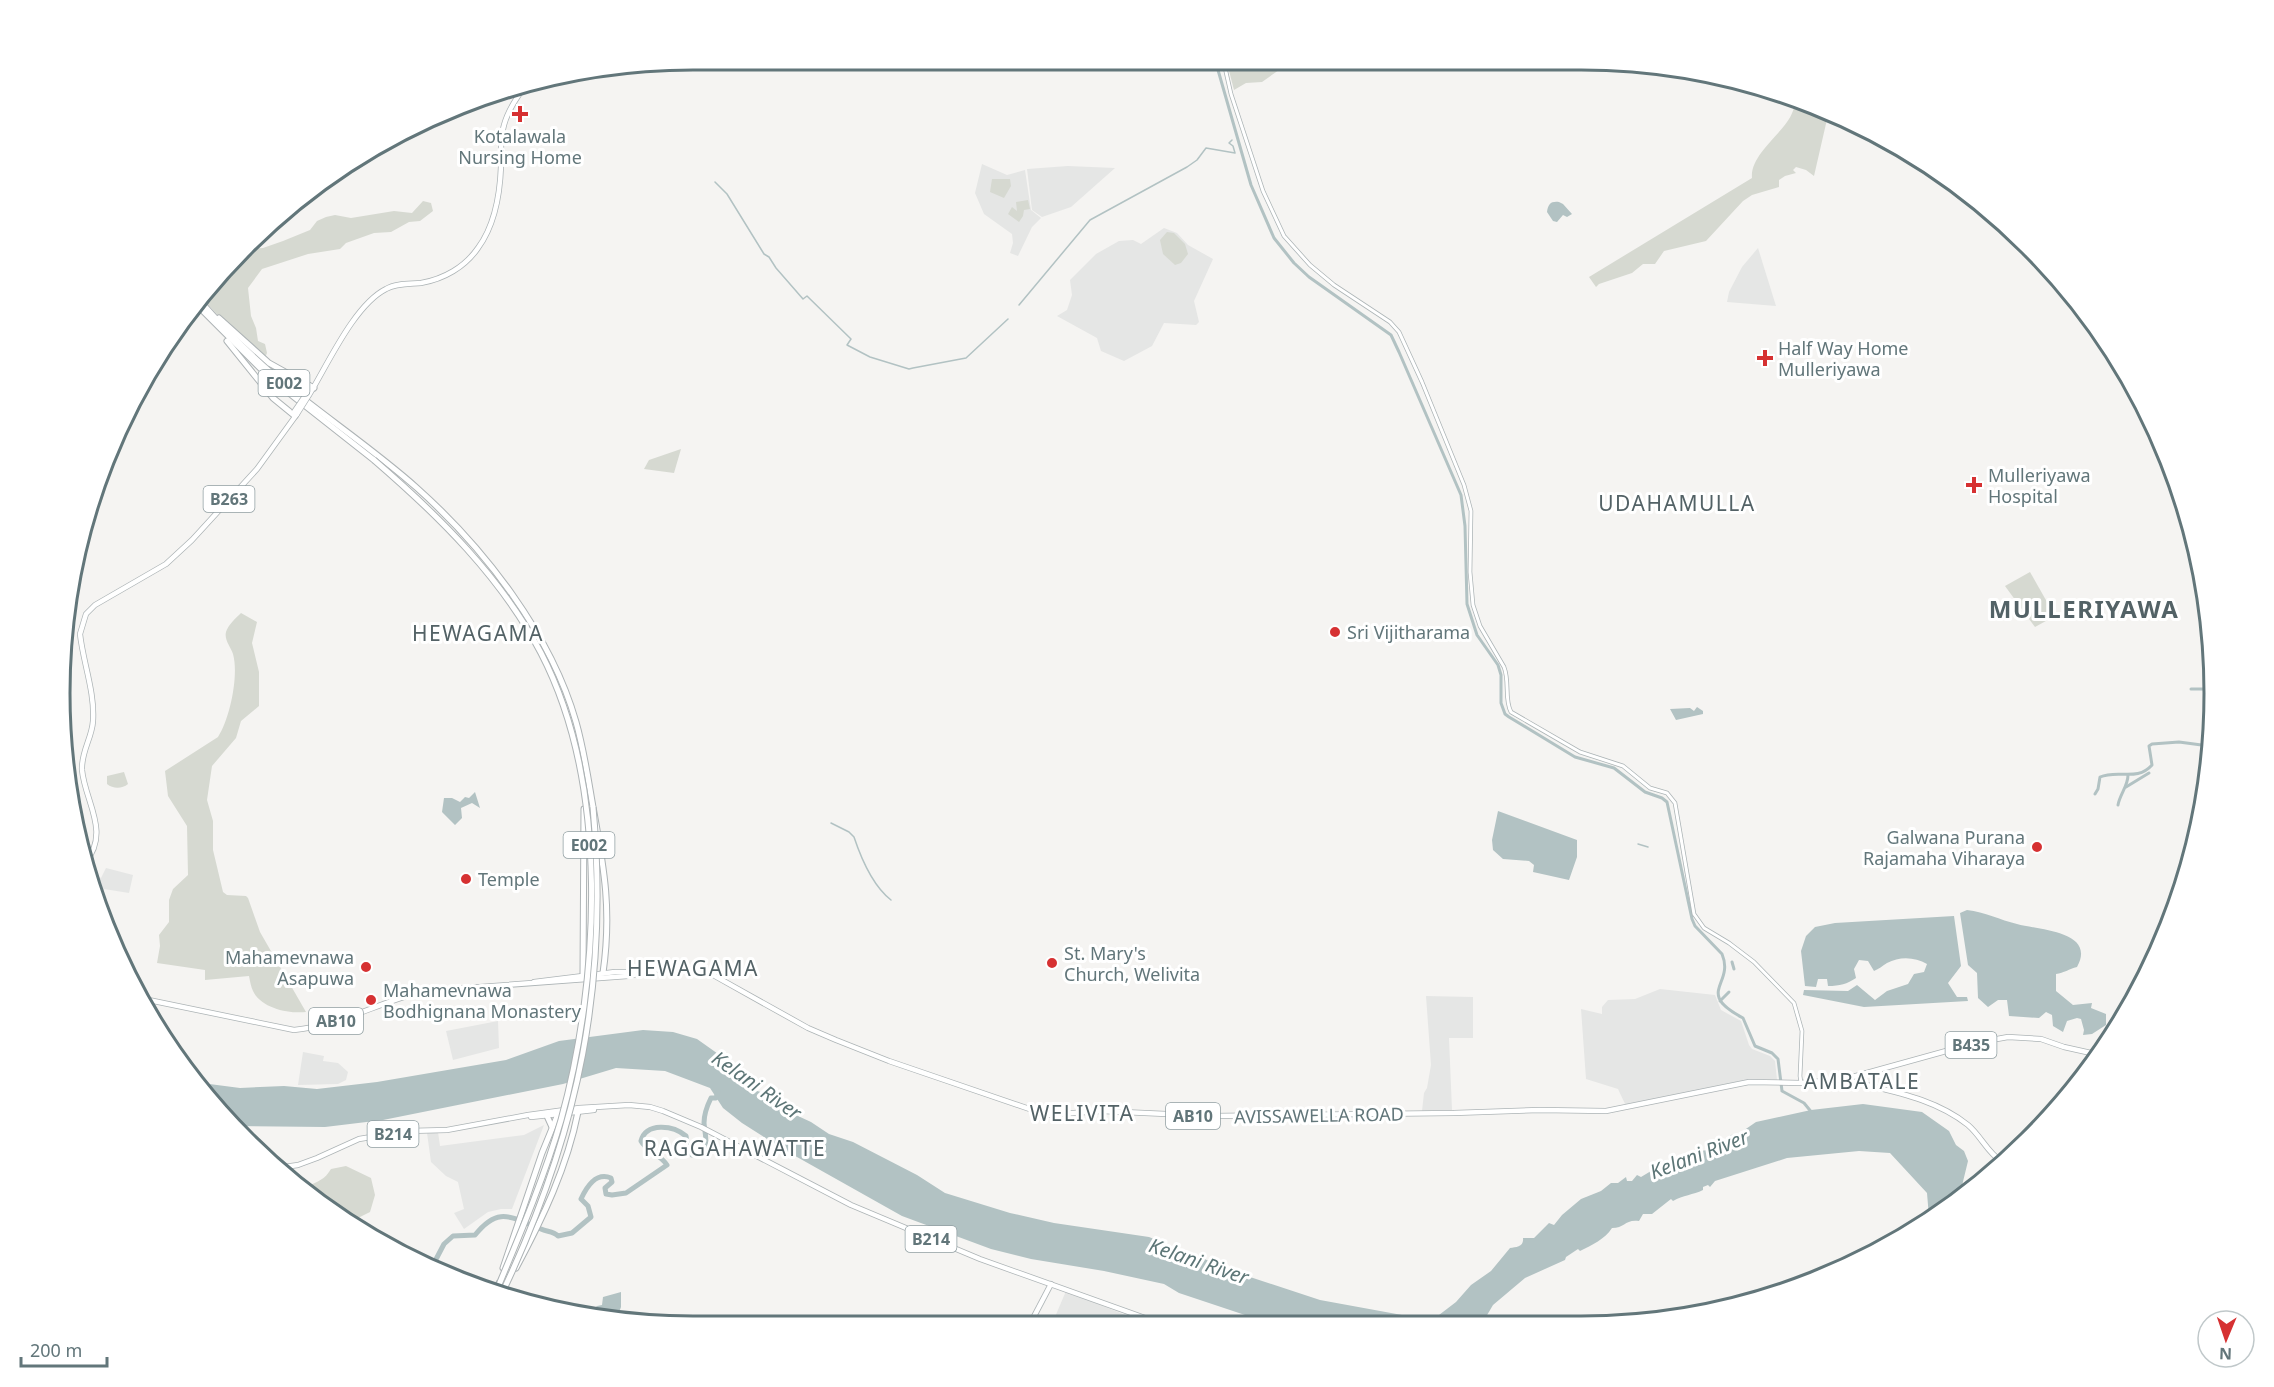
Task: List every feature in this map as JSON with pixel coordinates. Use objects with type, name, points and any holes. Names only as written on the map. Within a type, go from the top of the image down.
[{"type":"highway","points":[[205,307],[269,363],[312,387]]},
{"type":"highway","name":"E002","points":[[204,308],[273,374],[376,458],[458,538],[484,568],[520,617],[542,654],[564,707],[584,793],[589,844],[590,930],[584,1002],[577,1050],[564,1106],[545,1169],[503,1286]]},
{"type":"highway","name":"E002","points":[[203,309],[210,319],[270,378],[416,488],[453,523],[521,608],[543,644],[571,706],[588,776],[598,871],[598,930],[592,1002],[573,1106],[530,1232],[503,1286]]},
{"type":"highway","points":[[210,319],[273,398],[295,414]]},
{"type":"highway","points":[[582,975],[584,793]]},
{"type":"highway","points":[[593,807],[608,901],[603,973]]},
{"type":"highway","points":[[504,1286],[545,1211],[572,1136],[578,1112]]},
{"type":"highway","points":[[503,1286],[542,1154],[558,1114]]},
{"type":"highway","points":[[547,1116],[552,1128]]},
{"type":"main road","points":[[1226,70],[1231,94],[1263,191],[1284,236],[1310,265],[1334,285],[1390,322],[1399,332],[1422,382],[1467,497],[1471,520],[1470,572],[1473,605],[1480,626],[1499,655],[1507,674],[1508,706],[1511,712],[1581,752],[1616,762],[1650,788],[1667,793],[1672,797],[1675,803],[1694,914],[1704,928],[1754,962],[1794,1003],[1802,1031],[1801,1083]]},
{"type":"main road","name":"B263","points":[[91,853],[96,824],[82,770],[93,718],[80,634],[85,617],[95,605],[166,564],[188,545],[257,468],[308,394],[337,343],[375,296],[386,289],[430,281],[449,274],[468,261],[480,246],[497,202],[501,179],[503,127],[517,97]]},
{"type":"main road","name":"AVISSAWELLA ROAD","points":[[152,1001],[294,1030],[320,1026],[400,997],[425,991],[628,976],[675,969],[708,973],[808,1028],[836,1040],[889,1061],[1047,1115],[1101,1111],[1193,1116],[1540,1110],[1591,1112],[1626,1108],[1737,1084],[1801,1083]]},
{"type":"main road","name":"AVISSAWELLA ROAD","points":[[531,983],[632,970],[645,972]]},
{"type":"main road","name":"B435","points":[[1845,1079],[1976,1043],[2008,1037],[2041,1039],[2090,1053]]},
{"type":"main road","name":"AB10","points":[[1801,1083],[1845,1079],[1911,1097],[1946,1112],[1971,1127],[1996,1157]]},
{"type":"main road","name":"B214","points":[[513,1118],[629,1105],[663,1111],[701,1127],[851,1205],[980,1259],[1140,1316]]},
{"type":"main road","name":"B214","points":[[288,1166],[317,1158],[359,1139],[408,1131],[447,1130],[579,1108],[614,1107]]},
{"type":"main road","points":[[1034,1316],[1051,1284]]},
{"type":"shaded area","points":[[1229,70],[1279,70],[1262,82],[1246,83],[1234,90]]},
{"type":"shaded area","points":[[1794,109],[1827,121],[1814,176],[1796,167],[1793,170],[1796,173],[1779,180],[1779,187],[1752,195],[1743,201],[1706,241],[1664,251],[1655,264],[1643,264],[1632,273],[1596,287],[1589,277],[1752,178],[1752,171],[1759,156]]},
{"type":"shaded area","points":[[982,164],[1007,175],[1025,170],[1031,210],[1041,218],[1032,227],[1018,256],[1010,253],[1013,243],[1012,234],[984,214],[975,193]]},
{"type":"shaded area","points":[[1068,166],[1115,168],[1071,207],[1042,217],[1032,210],[1027,169]]},
{"type":"shaded area","points":[[992,179],[1010,179],[1011,186],[1004,198],[990,192]]},
{"type":"shaded area","points":[[1028,200],[1030,209],[1024,210],[1019,222],[1008,214],[1012,207],[1017,211],[1016,202]]},
{"type":"shaded area","points":[[423,201],[431,203],[433,211],[420,221],[409,222],[391,232],[374,233],[346,243],[340,249],[308,254],[262,269],[248,288],[251,316],[258,341],[265,344],[267,353],[264,360],[251,352],[207,304],[258,248],[310,230],[317,221],[335,215],[351,218],[394,211],[412,213]]},
{"type":"shaded area","points":[[1164,228],[1177,233],[1188,245],[1213,259],[1194,301],[1199,322],[1196,325],[1164,323],[1152,346],[1124,361],[1101,351],[1097,338],[1057,316],[1067,310],[1072,295],[1070,280],[1096,254],[1119,241],[1133,240],[1141,244]]},
{"type":"shaded area","points":[[1167,232],[1174,233],[1185,244],[1188,254],[1181,263],[1175,265],[1163,254],[1160,240]]},
{"type":"shaded area","points":[[1758,248],[1776,306],[1727,302],[1729,292],[1742,267]]},
{"type":"shaded area","points":[[681,449],[674,473],[644,469],[649,460]]},
{"type":"shaded area","points":[[2030,572],[2055,616],[2035,627],[2005,586]]},
{"type":"shaded area","points":[[241,613],[257,622],[252,643],[259,672],[259,706],[241,721],[236,738],[212,766],[207,800],[213,821],[213,850],[223,892],[227,895],[248,898],[260,932],[306,1012],[284,1011],[262,1002],[253,991],[249,976],[205,980],[205,970],[157,963],[159,935],[169,922],[169,900],[173,889],[188,875],[187,826],[168,796],[165,771],[218,737],[222,729],[232,697],[235,673],[235,663],[226,632],[230,624]]},
{"type":"shaded area","points":[[124,772],[128,784],[118,788],[107,784],[107,776]]},
{"type":"shaded area","points":[[106,868],[133,875],[129,893],[104,889],[103,891],[99,877],[101,878]]},
{"type":"shaded area","points":[[1660,989],[1715,995],[1721,1010],[1741,1021],[1752,1049],[1770,1056],[1775,1061],[1777,1080],[1759,1079],[1736,1082],[1626,1106],[1618,1089],[1586,1079],[1581,1009],[1602,1014],[1602,1007],[1608,1000],[1635,999]]},
{"type":"shaded area","points":[[1426,996],[1473,997],[1473,1038],[1449,1038],[1452,1110],[1422,1111],[1431,1065]]},
{"type":"shaded area","points":[[498,1021],[499,1048],[453,1060],[446,1031]]},
{"type":"shaded area","points":[[303,1052],[324,1056],[323,1061],[338,1063],[348,1072],[346,1080],[338,1084],[298,1085]]},
{"type":"shaded area","points":[[544,1125],[512,1209],[488,1212],[464,1229],[454,1213],[464,1209],[458,1182],[446,1176],[431,1162],[427,1133],[438,1132],[440,1146],[524,1135]]},
{"type":"shaded area","points":[[346,1166],[371,1178],[375,1195],[370,1212],[357,1218],[311,1186],[321,1180],[331,1169]]},
{"type":"shaded area","points":[[1066,1291],[1128,1316],[1055,1316]]},
{"type":"water","points":[[1559,202],[1572,214],[1567,217],[1563,215],[1557,222],[1553,221],[1547,212],[1550,204]]},
{"type":"water","points":[[1697,707],[1703,711],[1703,714],[1676,720],[1670,709],[1690,708],[1694,711]]},
{"type":"water","points":[[475,792],[480,808],[472,803],[461,808],[462,818],[455,825],[442,812],[444,798],[452,798],[460,802]]},
{"type":"water","points":[[1498,811],[1577,840],[1577,857],[1569,880],[1533,872],[1534,865],[1529,861],[1503,859],[1493,850],[1492,840]]},
{"type":"water","points":[[1967,910],[2062,934],[2072,939],[2079,946],[2081,955],[2077,967],[2056,974],[2056,991],[2073,1005],[2092,1003],[2091,1008],[2106,1014],[2106,1025],[2092,1034],[2083,1035],[2081,1019],[2077,1018],[2067,1021],[2063,1032],[2053,1026],[2052,1015],[2046,1012],[2039,1018],[2009,1016],[2007,1000],[1998,1000],[1988,1007],[1978,998],[1977,973],[1968,965],[1960,913]]},
{"type":"water","points":[[1954,916],[1961,966],[1948,983],[1957,997],[1967,997],[1968,1001],[1864,1007],[1803,995],[1804,990],[1848,991],[1857,985],[1875,1000],[1887,991],[1908,984],[1914,974],[1924,972],[1927,964],[1902,958],[1874,971],[1868,961],[1859,960],[1854,969],[1856,978],[1850,982],[1828,986],[1827,979],[1818,979],[1816,987],[1805,986],[1801,951],[1806,936],[1815,927],[1835,923]]},
{"type":"water","name":"Kelani River","points":[[643,1030],[673,1032],[697,1039],[721,1056],[735,1077],[749,1089],[765,1093],[785,1110],[811,1122],[829,1134],[853,1142],[917,1175],[945,1193],[1010,1213],[1054,1223],[1149,1237],[1247,1276],[1320,1300],[1410,1316],[1248,1316],[1179,1293],[1164,1284],[1031,1259],[991,1249],[902,1216],[781,1148],[742,1123],[723,1108],[710,1088],[665,1071],[616,1068],[563,1084],[383,1120],[325,1127],[246,1126],[208,1084],[240,1088],[284,1086],[317,1089],[377,1082],[506,1060],[559,1041]]},
{"type":"water","points":[[1863,1104],[1922,1112],[1949,1131],[1956,1145],[1964,1151],[1968,1161],[1962,1186],[1928,1211],[1927,1193],[1890,1153],[1859,1151],[1787,1158],[1715,1181],[1710,1187],[1708,1185],[1703,1187],[1703,1190],[1699,1192],[1673,1201],[1671,1199],[1652,1214],[1643,1214],[1639,1221],[1631,1221],[1620,1227],[1612,1228],[1594,1244],[1580,1251],[1578,1249],[1565,1260],[1525,1278],[1493,1305],[1487,1316],[1428,1316],[1439,1315],[1456,1302],[1471,1285],[1491,1271],[1510,1248],[1521,1245],[1523,1238],[1534,1238],[1549,1223],[1554,1225],[1581,1199],[1601,1191],[1611,1183],[1618,1183],[1626,1177],[1627,1181],[1632,1181],[1637,1175],[1641,1177],[1651,1171],[1669,1166],[1672,1161],[1679,1159],[1684,1161],[1689,1157],[1698,1158],[1701,1151],[1720,1148],[1731,1135],[1740,1133],[1756,1122],[1811,1110]]},
{"type":"water","points":[[621,1292],[619,1312],[594,1308],[602,1305],[603,1297]]},
{"type":"waterway","points":[[1218,70],[1251,185],[1274,238],[1294,263],[1309,277],[1391,335],[1399,352],[1461,495],[1465,526],[1467,604],[1477,635],[1498,665],[1501,675],[1501,703],[1505,714],[1575,757],[1614,768],[1645,792],[1667,802],[1692,919],[1695,926],[1722,954],[1725,965],[1718,994],[1721,1001],[1743,1018],[1755,1046],[1772,1053],[1778,1059],[1782,1091],[1804,1103],[1813,1114]]},
{"type":"waterway","points":[[1019,305],[1090,220],[1187,167],[1197,160],[1206,148],[1235,153],[1233,146],[1229,143],[1232,140]]},
{"type":"waterway","points":[[715,182],[727,194],[764,254],[769,257],[803,299],[807,296],[851,339],[847,345],[870,357],[909,369],[966,358],[1008,319]]},
{"type":"waterway","points":[[2191,689],[2204,689]]},
{"type":"waterway","points":[[2095,794],[2100,777],[2140,773],[2152,765],[2149,746],[2152,744],[2179,742],[2201,745]]},
{"type":"waterway","points":[[2126,787],[2149,773]]},
{"type":"waterway","points":[[2118,805],[2128,775]]},
{"type":"waterway","points":[[831,823],[854,837],[873,879],[891,900]]},
{"type":"waterway","points":[[1638,844],[1648,847]]},
{"type":"waterway","points":[[1732,962],[1734,969]]},
{"type":"waterway","points":[[1720,1001],[1729,992]]},
{"type":"waterway","points":[[436,1260],[444,1244],[453,1236],[475,1235],[483,1226],[499,1217],[513,1218],[558,1236],[572,1233],[591,1217],[588,1206],[581,1199],[593,1181],[601,1177],[611,1178],[612,1182],[605,1188],[606,1194],[626,1193],[667,1165],[641,1141],[648,1131],[660,1127],[674,1129],[686,1136],[688,1149],[692,1155],[703,1152],[706,1141],[705,1113],[711,1098],[716,1098],[718,1092]]},
{"type":"place","name":"Kotalawala Nursing Home","points":[[520,114]]},
{"type":"place","name":"Half Way Home Mulleriyawa","points":[[1765,358]]},
{"type":"place","name":"Mulleriyawa Hospital","points":[[1974,485]]},
{"type":"place","name":"Sri Vijitharama","points":[[1335,632]]},
{"type":"place","name":"Galwana Purana Rajamaha Viharaya","points":[[2037,847]]},
{"type":"place","name":"Temple","points":[[466,879]]},
{"type":"place","name":"St. Mary's Church, Welivita","points":[[1052,963]]},
{"type":"place","name":"Mahamevnawa Asapuwa","points":[[366,967]]},
{"type":"place","name":"Mahamevnawa Bodhignana Monastery","points":[[371,1000]]},
{"type":"district","name":"UDAHAMULLA","points":[[1677,503]]},
{"type":"district","name":"MULLERIYAWA","points":[[2084,608]]},
{"type":"district","name":"HEWAGAMA","points":[[478,633]]},
{"type":"district","name":"HEWAGAMA","points":[[693,968]]},
{"type":"district","name":"AMBATALE","points":[[1862,1081]]},
{"type":"district","name":"WELIVITA","points":[[1082,1113]]},
{"type":"district","name":"RAGGAHAWATTE","points":[[735,1148]]}]
